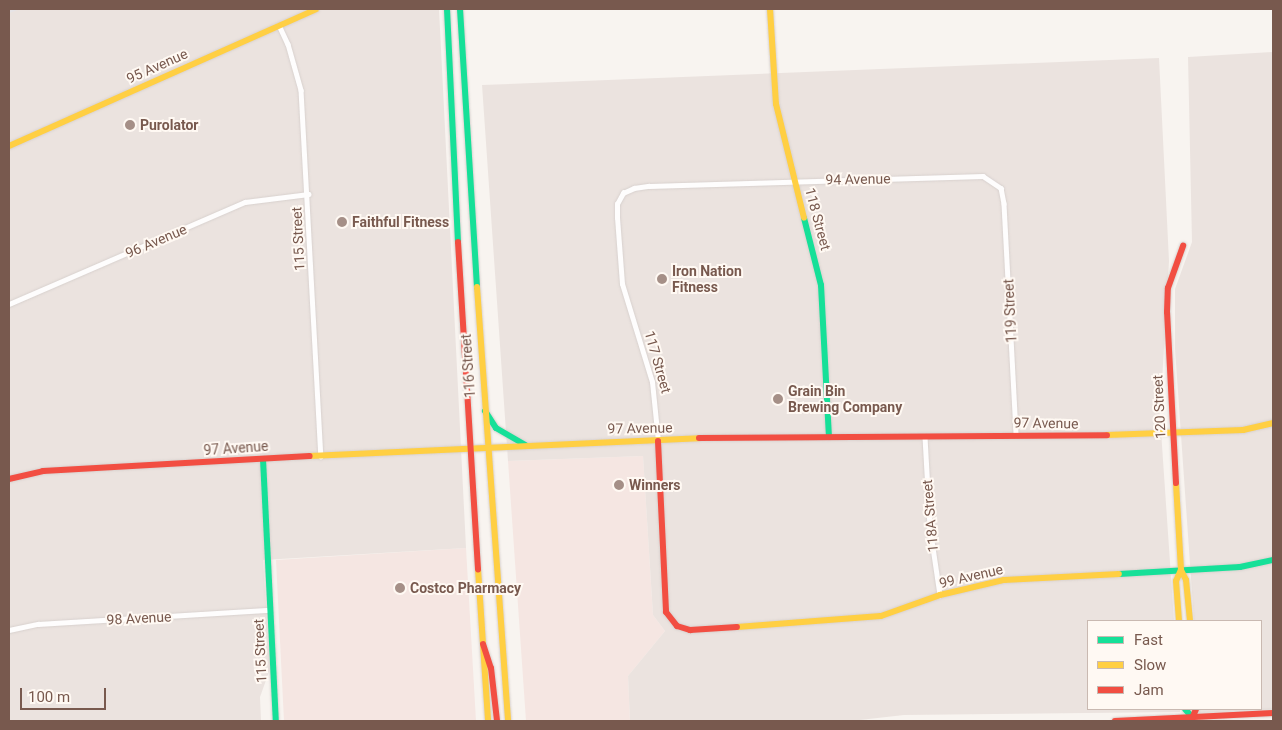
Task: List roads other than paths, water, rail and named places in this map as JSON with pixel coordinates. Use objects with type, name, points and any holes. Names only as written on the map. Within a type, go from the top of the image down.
[{"type":"street","name":"95 Avenue","points":[[9,146],[316,9]]},
{"type":"street","name":"116 Street","points":[[447,9],[470,447],[488,721]]},
{"type":"street","name":"116 Street","points":[[460,9],[486,446],[501,600],[508,721]]},
{"type":"street","name":"118 Street","points":[[770,9],[776,104],[820,286],[828,437]]},
{"type":"street","name":"115 Street","points":[[279,25],[288,44],[300,90],[308,194],[321,456]]},
{"type":"street","name":"94 Avenue","points":[[623,194],[634,188],[650,186],[794,180],[983,176],[1001,188]]},
{"type":"street","name":"119 Street","points":[[1001,188],[1016,435]]},
{"type":"street","name":"96 Avenue","points":[[9,304],[245,202],[308,194]]},
{"type":"street","name":"117 Street","points":[[623,194],[618,204],[617,218],[622,284],[652,382],[658,441],[664,598],[669,618],[678,626]]},
{"type":"street","name":"120 Street","points":[[1183,246],[1168,288],[1172,435],[1181,570],[1186,580],[1190,620]]},
{"type":"street","points":[[484,408],[496,428],[526,445]]},
{"type":"street","name":"97 Avenue","points":[[9,479],[43,471],[486,446],[828,437],[1172,435],[1243,430],[1273,423]]},
{"type":"street","name":"118A Street","points":[[925,437],[930,527],[940,595]]},
{"type":"street","name":"115 Street","points":[[262,459],[276,721]]},
{"type":"street","name":"99 Avenue","points":[[678,626],[706,630],[838,622],[881,616],[940,595],[1004,580],[1240,566],[1273,560]]},
{"type":"street","name":"120 Street","points":[[1179,620],[1176,581],[1181,570]]},
{"type":"street","name":"98 Avenue","points":[[9,630],[38,624],[270,610]]},
{"type":"street","points":[[483,644],[491,668],[497,721]]},
{"type":"street","points":[[1115,721],[1189,720],[1273,713]]},
{"type":"railway","points":[[9,12],[17,9]]},
{"type":"place","name":"Purolator","points":[[130,125]]},
{"type":"place","name":"Faithful Fitness","points":[[342,222]]},
{"type":"place","name":"Iron Nation Fitness","points":[[662,279]]},
{"type":"place","name":"Grain Bin Brewing Company","points":[[778,399]]},
{"type":"place","name":"Winners","points":[[619,485]]},
{"type":"place","name":"Costco Pharmacy","points":[[400,588]]}]
